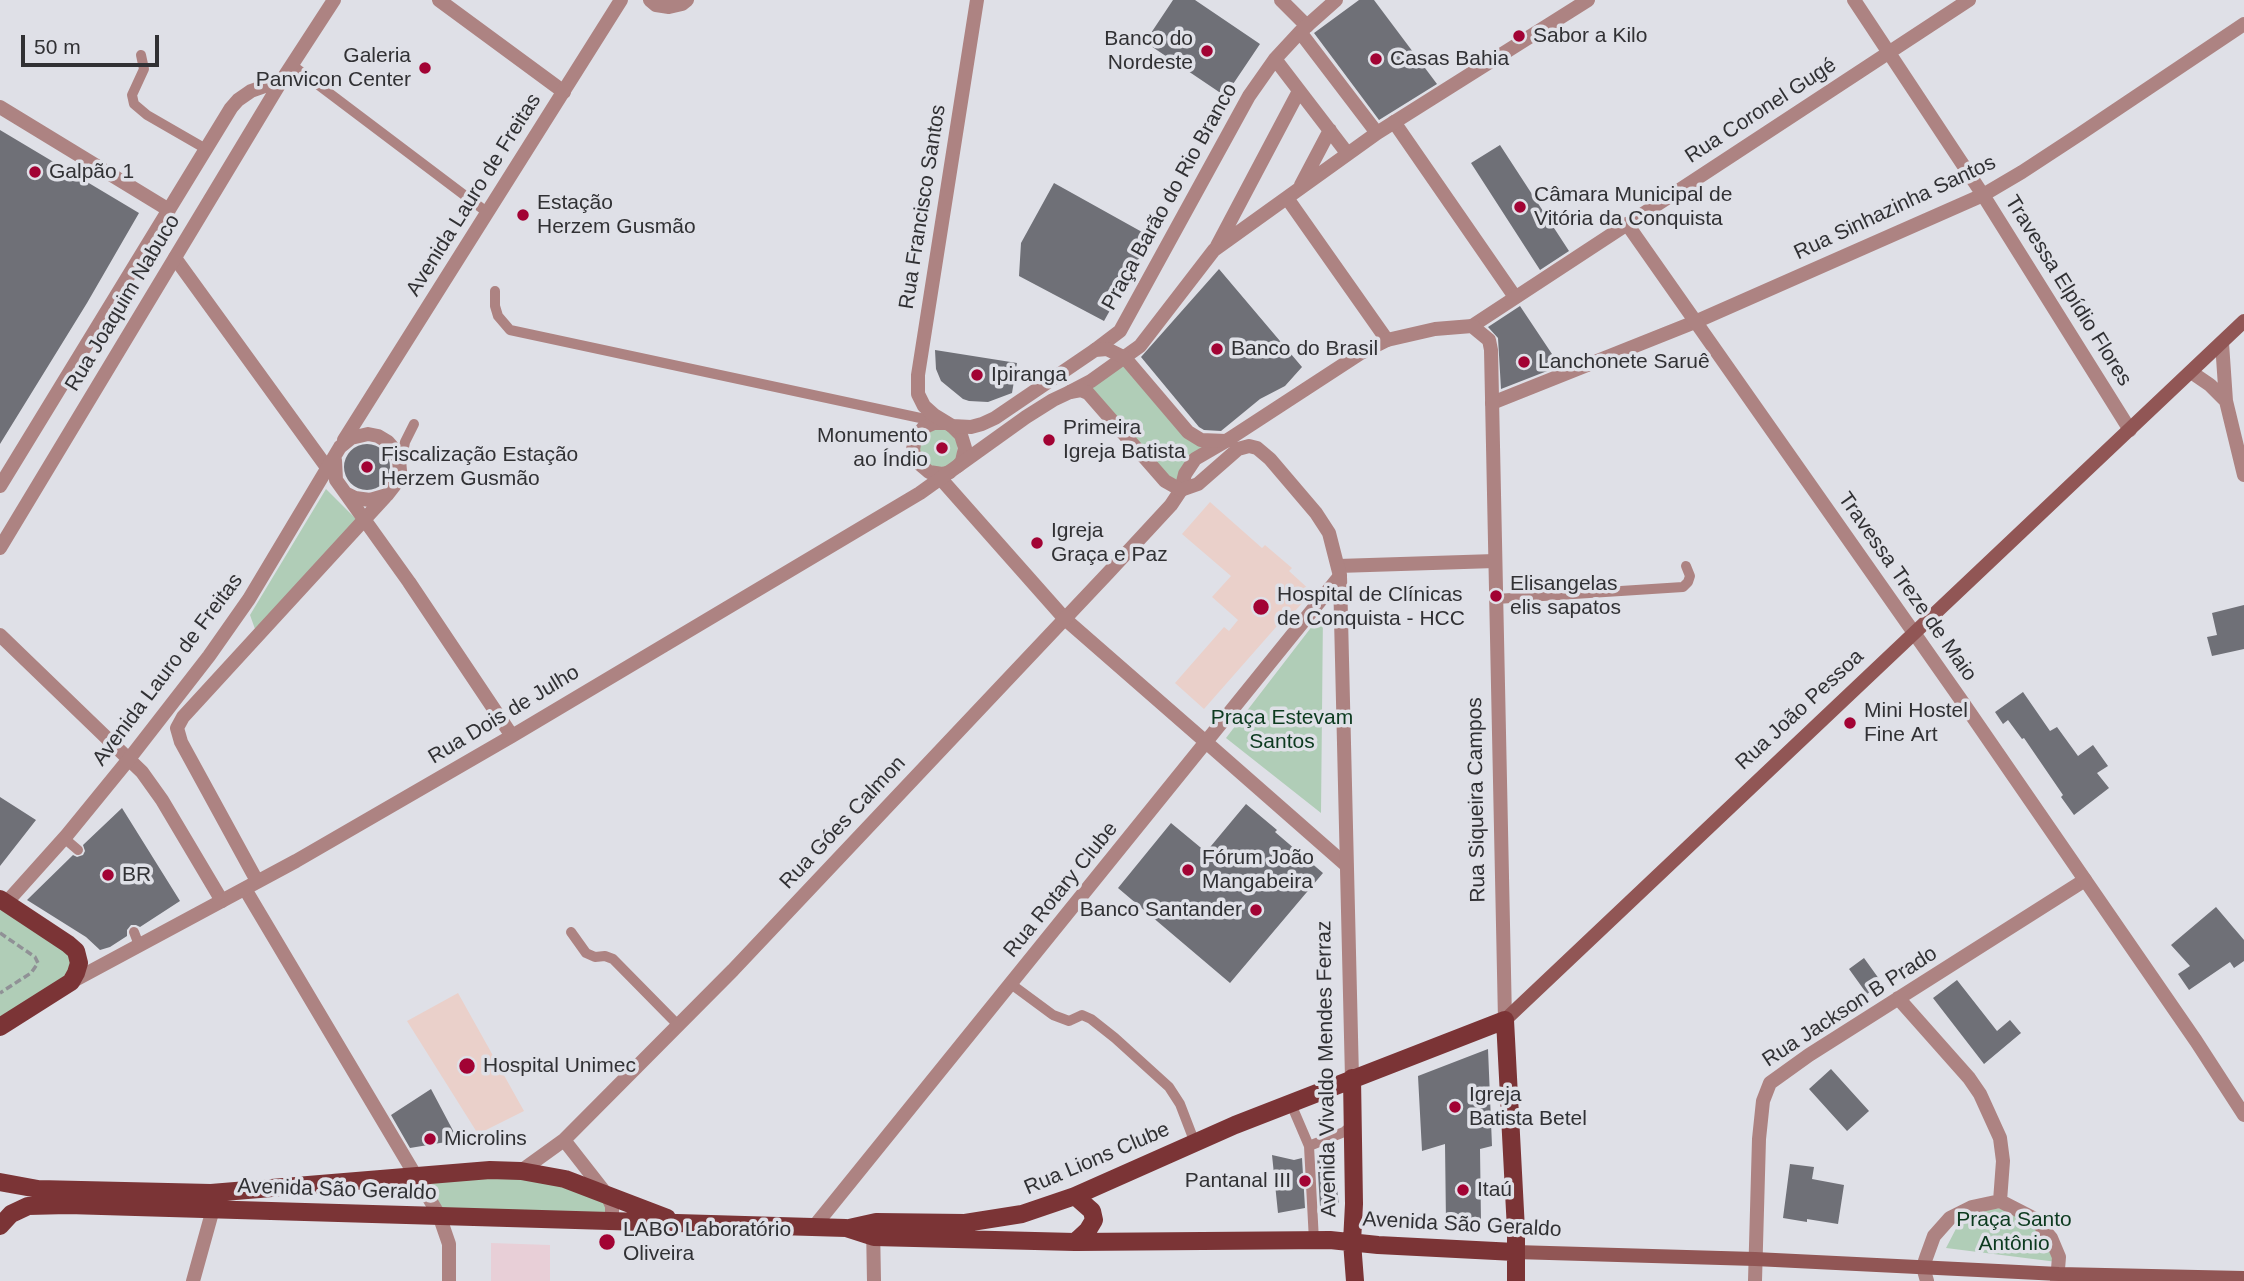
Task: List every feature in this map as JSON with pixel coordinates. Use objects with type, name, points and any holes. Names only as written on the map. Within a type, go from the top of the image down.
[{"type":"main road","name":"Rua João Pessoa","points":[[1352,1078],[1505,1020],[2244,321]]},
{"type":"main road","points":[[0,1027],[71,982],[79,963],[76,951],[3,901]]},
{"type":"main road","name":"Rua Siqueira Campos","points":[[1505,1020],[1516,1281]]},
{"type":"main road","name":"Rua Lions Clube","points":[[873,1230],[965,1223],[1022,1214],[1076,1196],[1235,1125],[1352,1078]]},
{"type":"main road","name":"Avenida Vivaldo Mendes Ferraz","points":[[1352,1078],[1352,1242],[1355,1281]]},
{"type":"main road","name":"Avenida São Geraldo","points":[[0,1226],[17,1210],[40,1205],[212,1201],[490,1170],[522,1171],[565,1179],[680,1223]]},
{"type":"main road","name":"Avenida São Geraldo","points":[[0,1182],[52,1189],[439,1216],[846,1228],[1075,1242],[1352,1242],[1515,1252],[1755,1259],[1925,1274],[2058,1278],[2244,1278]]},
{"type":"main road","points":[[1075,1242],[1094,1220],[1092,1211],[1076,1196]]},
{"type":"street","name":"Rua Joaquim Nabuco","points":[[0,548],[282,80],[334,0]]},
{"type":"street","points":[[439,0],[564,92]]},
{"type":"street","name":"Avenida Lauro de Freitas","points":[[3,901],[64,838],[130,760],[249,599],[340,447],[621,0]]},
{"type":"street","points":[[650,0],[656,5],[669,7],[687,0]]},
{"type":"street","name":"Rua Francisco Santos","points":[[944,421],[924,406],[918,394],[918,375],[976,0]]},
{"type":"street","points":[[1281,0],[1377,133]]},
{"type":"street","name":"Praça Barão do Rio Branco","points":[[944,421],[971,426],[995,418],[1120,331],[1249,96],[1275,59],[1336,0]]},
{"type":"street","points":[[1214,250],[1347,153],[1588,0]]},
{"type":"street","name":"Travessa Elpídio Flores","points":[[1854,0],[1983,195],[2130,430]]},
{"type":"street","name":"Rua Coronel Gugé","points":[[1181,490],[1185,474],[1195,459],[1361,353],[1387,340],[1435,329],[1472,326],[1969,0]]},
{"type":"street","name":"Rua Sinhazinha Santos","points":[[1492,403],[1695,322],[1983,195],[2068,142],[2244,23]]},
{"type":"street","points":[[1275,59],[1347,153]]},
{"type":"street","name":"Rua Joaquim Nabuco","points":[[0,486],[238,100],[251,91],[282,80]]},
{"type":"street","points":[[1125,358],[1140,346],[1214,250],[1299,91]]},
{"type":"street","points":[[0,107],[169,210]]},
{"type":"street","points":[[1394,122],[1514,297]]},
{"type":"street","points":[[1293,194],[1330,130]]},
{"type":"street","points":[[1293,194],[1387,340]]},
{"type":"street","name":"Travessa Treze de Maio","points":[[1627,224],[1915,633],[2244,1115]]},
{"type":"street","points":[[175,258],[328,469]]},
{"type":"street","name":"Rua Siqueira Campos","points":[[1472,326],[1489,340],[1491,350],[1505,1020]]},
{"type":"street","points":[[2222,343],[2226,401],[2244,475]]},
{"type":"street","points":[[1095,350],[1107,349],[1125,358],[1188,432],[1201,440],[1226,441]]},
{"type":"street","name":"Rua Dois de Julho","points":[[71,982],[136,938],[222,901],[512,736],[950,472],[1026,417],[1091,381],[1125,358]]},
{"type":"street","points":[[2191,372],[2210,385],[2226,401]]},
{"type":"street","points":[[1070,392],[1081,390],[1088,393],[1165,481],[1181,490],[1198,484],[1238,449],[1249,446],[1257,448],[1268,457]]},
{"type":"street","points":[[1267,415],[1257,431],[1258,440],[1268,457]]},
{"type":"street","points":[[944,421],[964,441],[965,454],[950,472],[929,472],[916,461],[913,450],[915,438],[923,428],[944,421]]},
{"type":"street","points":[[347,494],[362,500],[378,499],[387,495],[400,471],[395,450],[388,442],[378,436],[357,435],[340,447],[333,465],[336,480],[512,736]]},
{"type":"street","name":"Avenida Vivaldo Mendes Ferraz","points":[[1268,457],[1316,513],[1329,533],[1339,571],[1352,1078]]},
{"type":"street","points":[[950,472],[1065,619],[1346,865]]},
{"type":"street","name":"Rua Góes Calmon","points":[[522,1171],[564,1140],[733,970],[1065,619],[1181,490]]},
{"type":"street","name":"Avenida Lauro de Freitas","points":[[177,733],[183,717],[387,495]]},
{"type":"street","points":[[1339,571],[1495,561]]},
{"type":"street","name":"Rua Rotary Clube","points":[[813,1228],[1207,743],[1339,571]]},
{"type":"street","points":[[0,635],[142,772],[162,800],[222,901]]},
{"type":"street","points":[[157,725],[167,726],[177,733],[251,885],[439,1216],[449,1244],[449,1281]]},
{"type":"street","name":"Rua Jackson B Prado","points":[[1755,1281],[1759,1139],[1766,1088],[1775,1079],[1898,998],[2085,880]]},
{"type":"street","points":[[1898,998],[1969,1077],[1986,1105],[2000,1138],[2003,1161],[2000,1200]]},
{"type":"street","points":[[564,1140],[607,1195],[612,1206],[608,1221]]},
{"type":"street","points":[[1925,1274],[1934,1236],[1950,1218],[1972,1207],[2000,1200],[2035,1219],[2051,1238],[2059,1257],[2058,1278]]},
{"type":"street","points":[[193,1281],[212,1201]]},
{"type":"street","points":[[873,1230],[874,1281]]},
{"type":"lane","points":[[141,55],[144,69],[132,96],[134,104],[206,149]]},
{"type":"lane","points":[[292,65],[488,213]]},
{"type":"lane","points":[[495,290],[498,316],[510,330],[944,421]]},
{"type":"lane","points":[[400,471],[405,442],[414,424]]},
{"type":"lane","points":[[1496,599],[1683,587],[1690,576],[1686,566]]},
{"type":"lane","points":[[64,838],[78,850]]},
{"type":"lane","points":[[571,932],[586,953],[613,959],[678,1025]]},
{"type":"lane","points":[[1012,984],[1053,1015],[1069,1021],[1082,1015],[1115,1038],[1169,1087],[1180,1104],[1195,1143]]},
{"type":"lane","points":[[1292,1104],[1309,1146],[1314,1241]]},
{"type":"lane","points":[[1309,1146],[1345,1132],[1353,1123]]},
{"type":"path","points":[[0,933],[35,957],[38,962],[31,973],[0,993]]},
{"type":"shaded area","name":"Hospital de Clínicas de Conquista - HCC","points":[[1210,502],[1262,548],[1265,545],[1292,568],[1289,571],[1312,592],[1287,620],[1284,618],[1204,709],[1175,683],[1224,627],[1229,631],[1238,620],[1212,597],[1231,576],[1182,534]]},
{"type":"shaded area","name":"Hospital Unimec","points":[[458,993],[524,1111],[478,1134],[407,1021]]},
{"type":"shaded area","points":[[491,1243],[550,1245],[550,1281],[491,1281]]},
{"type":"green space","points":[[1125,365],[1205,443],[1179,487],[1087,388]]},
{"type":"green space","points":[[923,428],[957,430],[958,466],[922,468],[915,438]]},
{"type":"green space","points":[[326,489],[359,522],[255,629],[250,615]]},
{"type":"green space","name":"Praça Estevam Santos","points":[[1323,612],[1321,813],[1226,738]]},
{"type":"green space","points":[[0,899],[68,944],[76,973],[0,1027]]},
{"type":"green space","points":[[490,1170],[607,1195],[612,1214],[439,1215],[416,1178]]},
{"type":"green space","name":"Praça Santo Antônio","points":[[1984,1208],[2023,1209],[2065,1263],[1946,1248],[1959,1223]]},
{"type":"building","name":"Banco do Nordeste","points":[[1173,0],[1195,0],[1260,44],[1225,96],[1145,42]]},
{"type":"building","name":"Casas Bahia","points":[[1359,0],[1374,0],[1437,84],[1379,120],[1314,33]]},
{"type":"building","points":[[0,130],[139,213],[0,444]]},
{"type":"building","name":"Câmara Municipal de Vitória da Conquista","points":[[1500,145],[1569,251],[1540,270],[1471,163]]},
{"type":"building","points":[[1054,183],[1151,237],[1104,321],[1019,276],[1021,243]]},
{"type":"building","name":"Banco do Brasil","points":[[1219,269],[1302,367],[1285,386],[1260,399],[1221,431],[1199,427],[1141,357]]},
{"type":"building","name":"Lanchonete Saruê","points":[[1520,306],[1560,366],[1501,389],[1498,338],[1488,327]]},
{"type":"building","name":"Ipiranga","points":[[935,350],[1017,363],[1012,393],[988,402],[963,399],[941,381],[936,369]]},
{"type":"building","name":"Fiscalização Estação Herzem Gusmão","points":[[367,444],[383,451],[390,467],[383,483],[367,490],[351,483],[344,467],[351,451]]},
{"type":"building","points":[[2244,605],[2244,649],[2212,656],[2207,637],[2217,635],[2212,613]]},
{"type":"building","points":[[2023,692],[2050,731],[2057,727],[2078,756],[2093,745],[2108,766],[2097,773],[2109,788],[2074,815],[2024,738],[2022,739],[2008,720],[2003,724],[1995,712]]},
{"type":"building","points":[[0,797],[36,820],[0,866]]},
{"type":"building","points":[[1246,804],[1323,873],[1230,983],[1118,888],[1171,823],[1206,852]]},
{"type":"building","name":"BR","points":[[122,808],[180,901],[140,927],[131,925],[127,936],[100,950],[86,937],[27,900],[73,855],[83,855],[83,845]]},
{"type":"building","points":[[2216,907],[2244,940],[2244,961],[2234,968],[2230,962],[2189,990],[2178,974],[2190,966],[2171,945]]},
{"type":"building","points":[[1864,958],[1882,983],[1867,994],[1849,969]]},
{"type":"building","points":[[1957,980],[1997,1031],[2010,1020],[2021,1033],[1984,1064],[1933,998]]},
{"type":"building","name":"Igreja Batista Betel","points":[[1488,1049],[1492,1146],[1480,1149],[1481,1223],[1446,1223],[1445,1144],[1422,1151],[1418,1076]]},
{"type":"building","points":[[1831,1069],[1869,1111],[1847,1131],[1809,1089]]},
{"type":"building","points":[[431,1089],[458,1140],[410,1148],[391,1115]]},
{"type":"building","points":[[1272,1155],[1294,1160],[1302,1158],[1305,1208],[1278,1213]]},
{"type":"building","points":[[1332,1155],[1339,1203],[1320,1206],[1317,1156]]},
{"type":"building","points":[[1790,1164],[1814,1167],[1812,1179],[1844,1185],[1838,1224],[1783,1218]]},
{"type":"place","name":"Sabor a Kilo","points":[[1519,36]]},
{"type":"place","name":"Banco do Nordeste","points":[[1207,51]]},
{"type":"place","name":"Casas Bahia","points":[[1376,59]]},
{"type":"place","name":"Galeria Panvicon Center","points":[[425,68]]},
{"type":"place","name":"Galpão 1","points":[[35,172]]},
{"type":"place","name":"Câmara Municipal de Vitória da Conquista","points":[[1520,207]]},
{"type":"place","name":"Estação Herzem Gusmão","points":[[523,215]]},
{"type":"place","name":"Banco do Brasil","points":[[1217,349]]},
{"type":"place","name":"Lanchonete Saruê","points":[[1524,362]]},
{"type":"place","name":"Ipiranga","points":[[977,375]]},
{"type":"place","name":"Primeira Igreja Batista","points":[[1049,440]]},
{"type":"place","name":"Monumento ao Índio","points":[[942,448]]},
{"type":"place","name":"Fiscalização Estação Herzem Gusmão","points":[[367,467]]},
{"type":"place","name":"Igreja Graça e Paz","points":[[1037,543]]},
{"type":"place","name":"Elisangelas elis sapatos","points":[[1496,596]]},
{"type":"place","name":"Hospital de Clínicas de Conquista - HCC","points":[[1261,607]]},
{"type":"place","name":"Mini Hostel Fine Art","points":[[1850,723]]},
{"type":"place","name":"Fórum João Mangabeira","points":[[1188,870]]},
{"type":"place","name":"BR","points":[[108,875]]},
{"type":"place","name":"Banco Santander","points":[[1256,910]]},
{"type":"place","name":"Hospital Unimec","points":[[467,1066]]},
{"type":"place","name":"Igreja Batista Betel","points":[[1455,1107]]},
{"type":"place","name":"Microlins","points":[[430,1139]]},
{"type":"place","name":"Pantanal III","points":[[1305,1181]]},
{"type":"place","name":"Itaú","points":[[1463,1190]]},
{"type":"place","name":"LABO Laboratório Oliveira","points":[[607,1242]]}]
